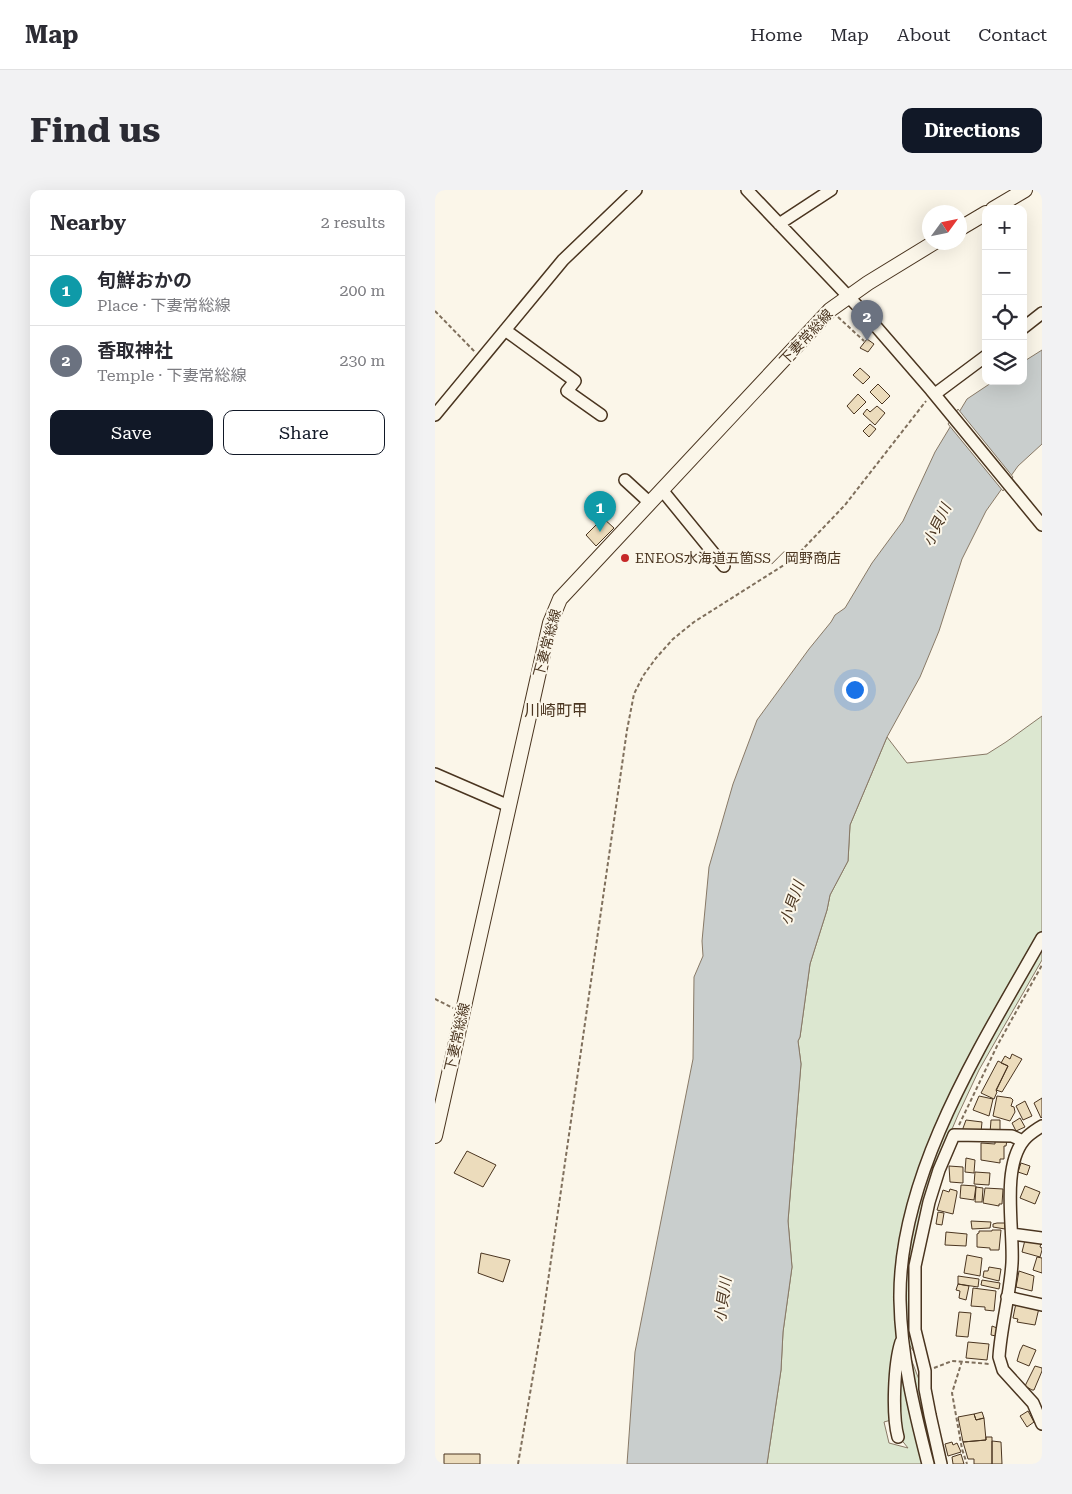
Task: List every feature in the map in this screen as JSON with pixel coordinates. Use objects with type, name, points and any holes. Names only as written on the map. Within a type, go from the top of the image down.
[{"type":"main road","points":[[1000,205],[1025,190]]},
{"type":"main road","points":[[967,224],[982,215]]},
{"type":"main road","name":"下妻常総線","points":[[435,1136],[550,623],[560,599],[830,310],[848,296],[922,250]]},
{"type":"street","points":[[435,415],[563,260],[636,190]]},
{"type":"street","points":[[747,190],[848,296],[938,398],[1042,524]]},
{"type":"street","points":[[779,224],[831,190]]},
{"type":"street","points":[[1027,325],[1042,313]]},
{"type":"street","points":[[505,330],[575,381],[567,392],[601,415]]},
{"type":"street","points":[[938,398],[982,360]]},
{"type":"street","points":[[625,480],[650,503]]},
{"type":"street","points":[[662,490],[724,566]]},
{"type":"street","points":[[435,774],[509,806]]},
{"type":"street","points":[[928,1464],[908,1376],[902,1338],[900,1299],[901,1267],[905,1237],[913,1203],[930,1156],[960,1088],[1042,938]]},
{"type":"street","points":[[1042,1126],[1023,1141],[1015,1161],[1011,1190],[1012,1263],[999,1347],[1000,1364],[1011,1380],[1033,1403],[1042,1424]]},
{"type":"street","points":[[941,1464],[925,1386],[925,1371],[915,1330],[915,1266],[929,1202],[939,1170],[954,1135],[1012,1136],[1023,1141]]},
{"type":"street","points":[[1012,1234],[1042,1238]]},
{"type":"street","points":[[1007,1297],[1042,1305]]},
{"type":"street","points":[[902,1338],[910,1351],[925,1386]]},
{"type":"street","points":[[898,1437],[894,1423],[897,1354],[902,1338]]},
{"type":"path","points":[[435,310],[481,358]]},
{"type":"path","points":[[830,310],[864,341]]},
{"type":"path","points":[[519,1464],[542,1323],[627,730],[634,694],[643,676],[673,639],[694,622],[785,565],[802,550],[845,505],[902,434],[915,414],[938,398]]},
{"type":"path","points":[[954,1135],[997,1046],[1042,965]]},
{"type":"path","points":[[435,999],[462,1013]]},
{"type":"path","points":[[925,1371],[952,1361],[1000,1364]]},
{"type":"path","points":[[962,1361],[952,1393],[962,1449],[967,1464]]},
{"type":"green space","points":[[1042,716],[1042,933],[988,1028],[907,1215],[891,1420],[884,1422],[889,1443],[908,1448],[900,1438],[899,1356],[925,1464],[767,1464],[781,1370],[783,1332],[792,1267],[788,1221],[801,1064],[798,1041],[810,964],[830,895],[848,861],[850,825],[887,737],[907,763],[987,754]]},
{"type":"green space","points":[[1042,946],[1042,960],[979,1070],[958,1115],[935,1169],[921,1212],[915,1251],[923,1375],[914,1352],[906,1340],[904,1319],[908,1243],[930,1165],[973,1067]]},
{"type":"green space","points":[[910,1356],[921,1385],[939,1464],[932,1464],[914,1394]]},
{"type":"water","name":"小貝川","points":[[1042,350],[1042,444],[1018,466],[986,511],[962,559],[939,631],[920,677],[887,737],[850,825],[848,861],[830,895],[810,964],[798,1041],[801,1064],[788,1221],[792,1267],[783,1332],[781,1370],[767,1464],[627,1464],[635,1352],[693,1059],[694,977],[703,956],[702,941],[709,867],[733,784],[757,720],[835,615],[845,608],[872,563],[903,521],[935,452],[967,399],[988,385],[1027,385],[1027,359]]},
{"type":"pier","points":[[958,409],[1013,477],[1003,491],[948,424]]},
{"type":"building","points":[[867,339],[874,344],[868,352],[860,348]]},
{"type":"building","points":[[860,368],[870,377],[863,384],[853,375]]},
{"type":"building","points":[[878,384],[890,396],[882,404],[870,392]]},
{"type":"building","points":[[858,394],[866,402],[854,414],[847,406]]},
{"type":"building","points":[[877,406],[885,413],[875,425],[863,414],[867,409],[870,412]]},
{"type":"building","points":[[870,424],[876,429],[869,437],[863,431]]},
{"type":"building","points":[[603,518],[614,528],[596,546],[586,535]]},
{"type":"building","points":[[1012,1054],[1022,1059],[1002,1092],[996,1090],[1008,1066],[1001,1063],[1005,1056],[1010,1059]]},
{"type":"building","points":[[998,1061],[1008,1066],[994,1099],[981,1093]]},
{"type":"building","points":[[979,1096],[993,1099],[989,1116],[973,1110]]},
{"type":"building","points":[[997,1096],[1013,1100],[1011,1106],[1014,1107],[1015,1112],[1010,1121],[993,1116]]},
{"type":"building","points":[[1042,1098],[1042,1117],[1041,1118],[1034,1103]]},
{"type":"building","points":[[1025,1101],[1032,1116],[1023,1120],[1016,1106]]},
{"type":"building","points":[[1020,1118],[1025,1127],[1016,1131],[1012,1123]]},
{"type":"building","points":[[966,1120],[982,1122],[981,1132],[962,1131]]},
{"type":"building","points":[[991,1120],[1000,1120],[1000,1131],[990,1133]]},
{"type":"building","points":[[995,1140],[1007,1140],[1006,1146],[1004,1146],[1004,1159],[1000,1159],[1000,1163],[981,1160],[981,1143],[995,1144]]},
{"type":"building","points":[[467,1151],[496,1165],[483,1187],[454,1173]]},
{"type":"building","points":[[966,1158],[975,1160],[974,1173],[965,1172]]},
{"type":"building","points":[[1021,1163],[1030,1166],[1027,1175],[1018,1172]]},
{"type":"building","points":[[949,1166],[963,1167],[963,1183],[950,1182]]},
{"type":"building","points":[[975,1172],[990,1173],[989,1185],[974,1184]]},
{"type":"building","points":[[961,1185],[976,1186],[974,1200],[960,1198]]},
{"type":"building","points":[[1025,1186],[1040,1192],[1035,1204],[1020,1198]]},
{"type":"building","points":[[976,1187],[983,1188],[982,1202],[975,1202]]},
{"type":"building","points":[[985,1188],[1003,1189],[1002,1204],[999,1204],[999,1206],[983,1203]]},
{"type":"building","points":[[950,1189],[957,1191],[953,1214],[937,1210],[943,1190],[949,1192]]},
{"type":"building","points":[[938,1212],[944,1213],[942,1225],[936,1224]]},
{"type":"building","points":[[971,1221],[991,1222],[990,1228],[972,1229]]},
{"type":"building","points":[[1005,1223],[1005,1229],[993,1227],[993,1224]]},
{"type":"building","points":[[1001,1230],[999,1250],[977,1247],[977,1234],[979,1231]]},
{"type":"building","points":[[946,1232],[967,1234],[966,1246],[945,1245]]},
{"type":"building","points":[[1025,1240],[1041,1243],[1040,1257],[1022,1252]]},
{"type":"building","points":[[481,1253],[510,1260],[503,1282],[478,1273]]},
{"type":"building","points":[[967,1255],[982,1258],[980,1276],[964,1273]]},
{"type":"building","points":[[1037,1257],[1042,1258],[1042,1273],[1033,1270]]},
{"type":"building","points":[[989,1267],[1001,1269],[999,1281],[983,1277],[984,1271],[988,1271]]},
{"type":"building","points":[[1019,1271],[1034,1276],[1032,1291],[1016,1287]]},
{"type":"building","points":[[958,1276],[979,1279],[978,1287],[958,1284]]},
{"type":"building","points":[[982,1280],[1000,1283],[999,1289],[981,1285]]},
{"type":"building","points":[[958,1284],[969,1286],[966,1300],[959,1298],[960,1291],[956,1290]]},
{"type":"building","points":[[973,1288],[996,1291],[994,1311],[985,1310],[985,1307],[971,1306]]},
{"type":"building","points":[[1016,1303],[1039,1308],[1035,1325],[1017,1322],[1018,1319],[1013,1318]]},
{"type":"building","points":[[959,1312],[971,1313],[968,1337],[956,1336]]},
{"type":"building","points":[[992,1326],[997,1328],[996,1336],[991,1335]]},
{"type":"building","points":[[968,1342],[989,1344],[987,1360],[966,1358]]},
{"type":"building","points":[[1023,1345],[1036,1350],[1029,1366],[1017,1361]]},
{"type":"building","points":[[1035,1366],[1042,1368],[1042,1371],[1034,1390],[1032,1390],[1025,1386]]},
{"type":"building","points":[[1028,1411],[1034,1422],[1027,1427],[1020,1416]]},
{"type":"building","points":[[982,1412],[984,1418],[976,1420],[974,1414]]},
{"type":"building","points":[[974,1414],[976,1420],[984,1418],[986,1440],[963,1442],[958,1417]]},
{"type":"building","points":[[986,1437],[992,1437],[992,1464],[974,1464],[974,1459],[968,1459],[963,1442],[986,1440]]},
{"type":"building","points":[[992,1441],[1001,1442],[1002,1464],[992,1464]]},
{"type":"building","points":[[952,1442],[953,1445],[957,1443],[961,1452],[948,1456],[945,1444]]},
{"type":"building","points":[[444,1454],[480,1454],[480,1464],[444,1464]]},
{"type":"building","points":[[961,1454],[964,1464],[953,1464],[952,1457]]},
{"type":"place","name":"香取神社","points":[[867,341]]},
{"type":"place","name":"旬鮮おかの","points":[[600,532]]},
{"type":"place","name":"ENEOS水海道五箇SS／岡野商店","points":[[625,558]]},
{"type":"district","name":"川崎町甲","points":[[556,710]]}]
